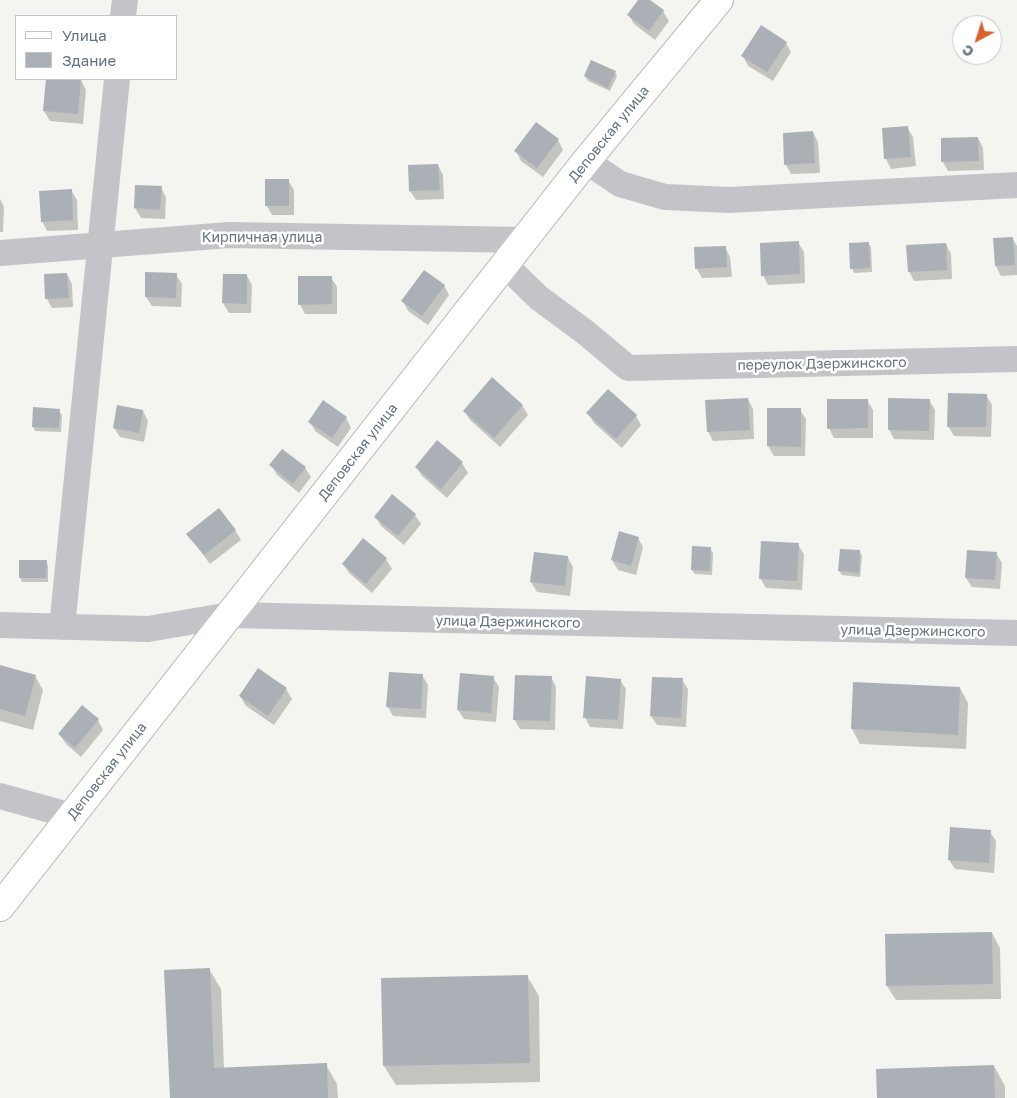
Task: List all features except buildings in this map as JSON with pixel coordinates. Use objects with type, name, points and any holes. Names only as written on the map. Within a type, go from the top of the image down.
[{"type":"street","points":[[123,15],[125,0]]},
{"type":"street","name":"Деповская улица","points":[[0,907],[586,161],[719,0]]},
{"type":"street","points":[[62,627],[117,80]]},
{"type":"street","points":[[586,161],[620,184],[665,197],[729,200],[1017,185]]},
{"type":"street","name":"Кирпичная улица","points":[[0,253],[229,235],[525,240]]},
{"type":"street","name":"переулок Дзержинского","points":[[505,265],[539,298],[585,332],[628,368],[1017,359]]},
{"type":"street","name":"улица Дзержинского","points":[[0,625],[148,629],[230,615],[1017,633]]},
{"type":"street","points":[[0,796],[72,816]]}]
